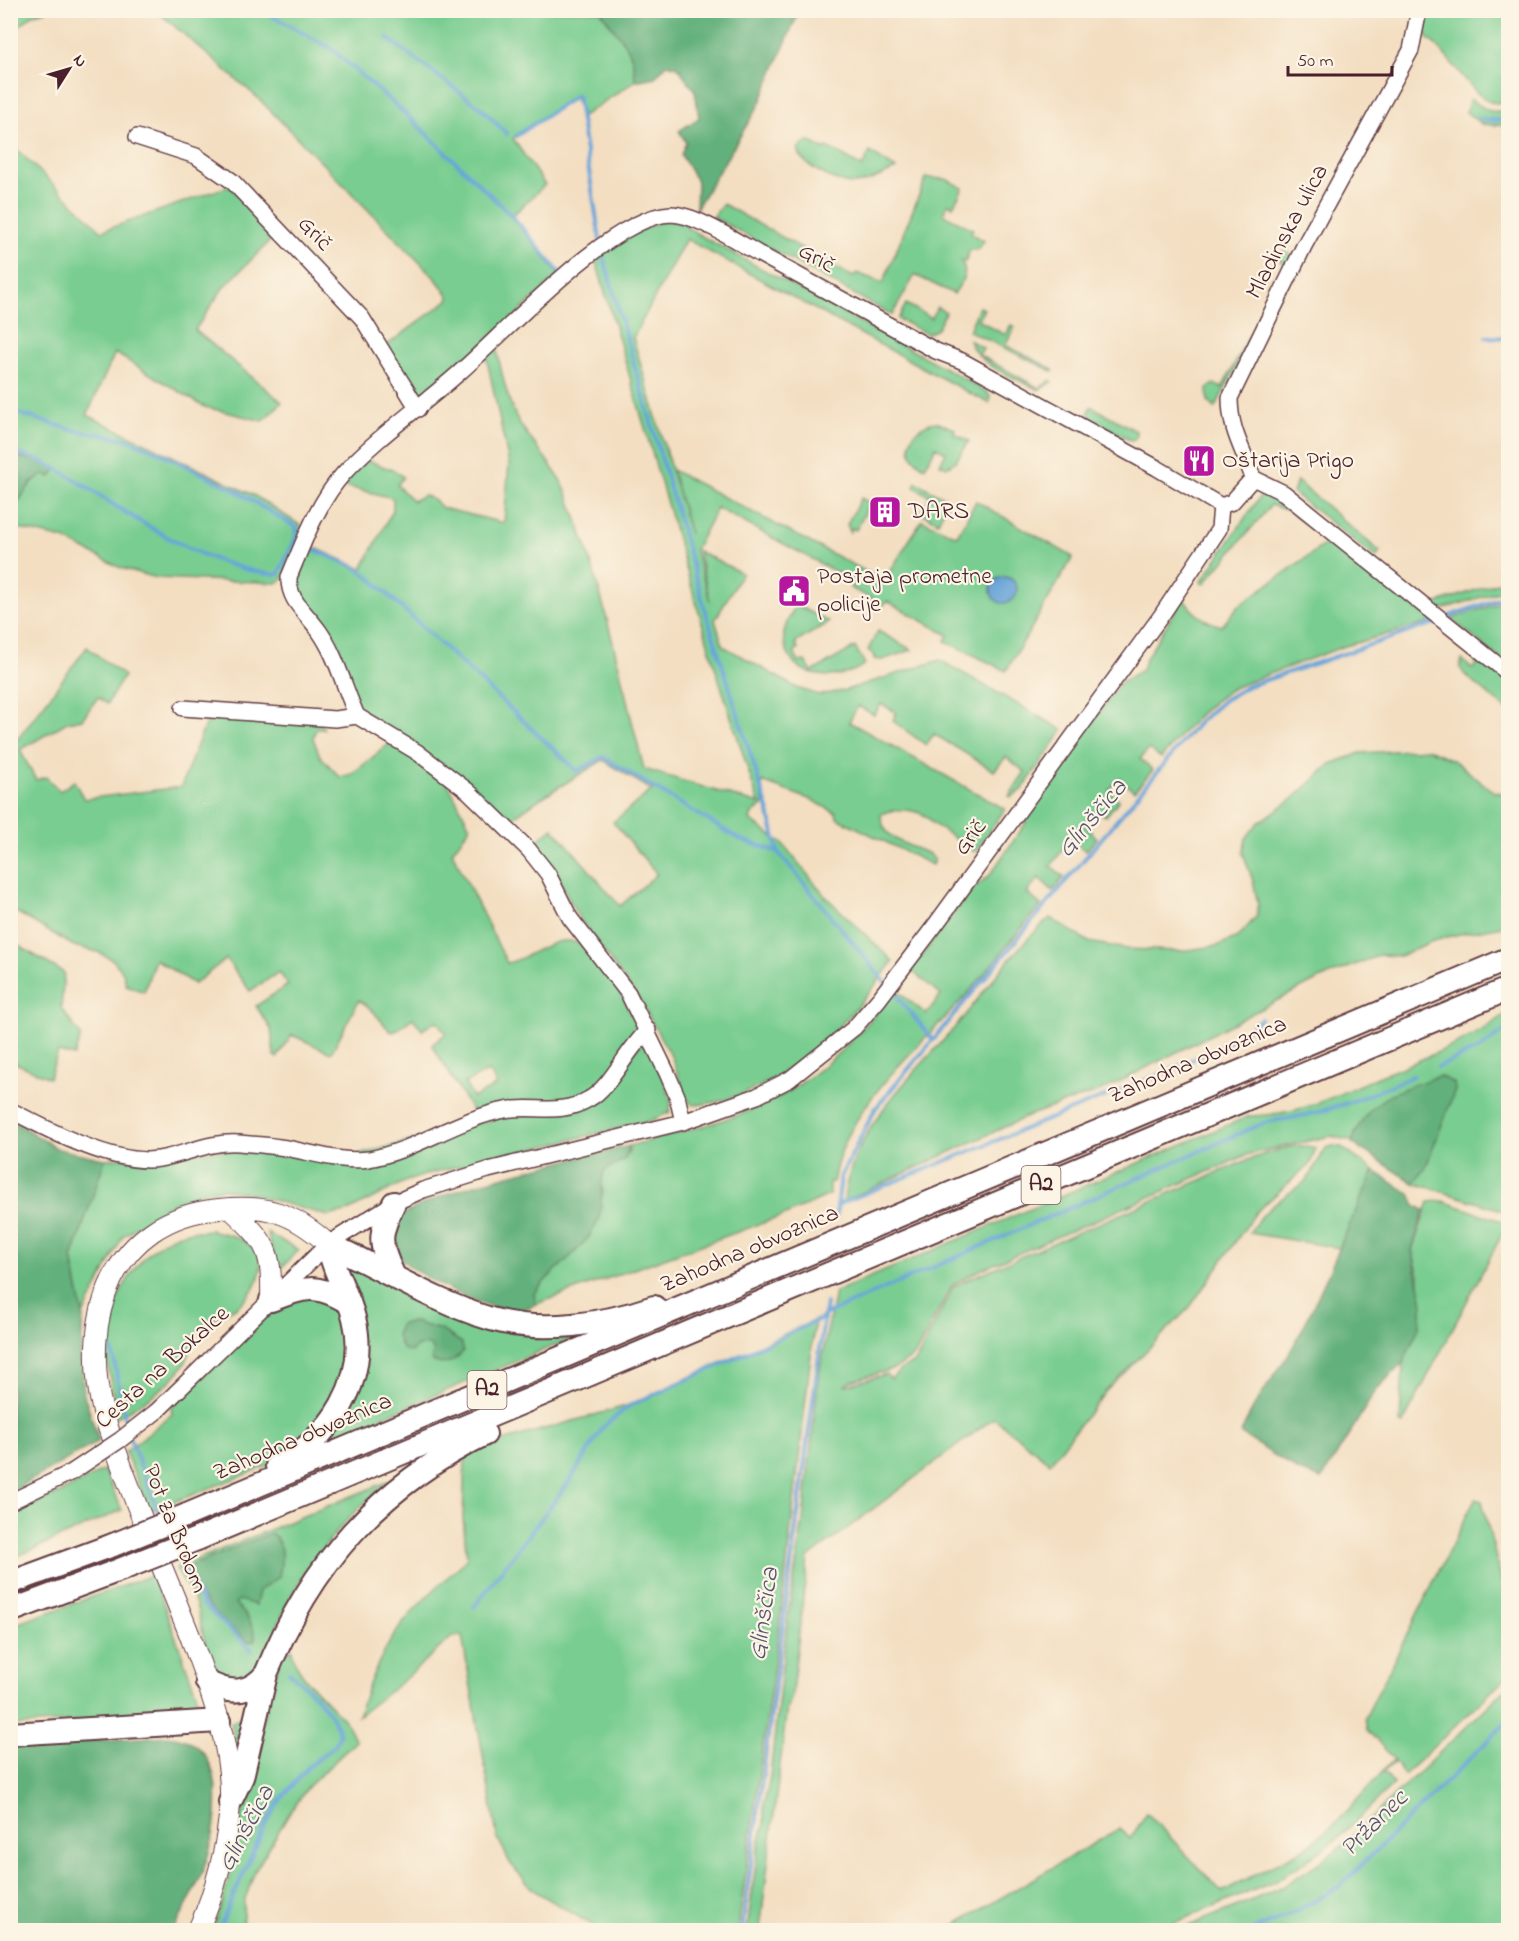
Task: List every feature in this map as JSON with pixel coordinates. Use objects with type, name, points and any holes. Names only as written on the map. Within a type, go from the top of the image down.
[{"type":"highway","name":"Zahodna obvoznica","points":[[10,1583],[113,1545],[252,1489],[1509,959]]},
{"type":"highway","name":"A2","points":[[10,1611],[197,1539],[1509,989]]},
{"type":"highway","points":[[393,1274],[383,1254],[381,1236],[394,1203]]},
{"type":"highway","points":[[327,1244],[468,1311],[492,1319],[527,1325],[557,1325],[616,1317],[682,1295],[722,1291]]},
{"type":"highway","points":[[252,1489],[270,1469],[295,1456],[318,1437],[341,1406],[352,1379],[357,1358],[356,1327],[327,1244]]},
{"type":"highway","points":[[271,1300],[295,1291],[314,1288],[333,1293],[349,1303]]},
{"type":"highway","points":[[230,1802],[242,1777],[266,1674],[283,1634],[314,1579],[342,1542],[370,1512],[433,1462],[468,1442],[544,1406],[573,1382]]},
{"type":"highway","points":[[207,1682],[221,1690],[238,1691],[257,1684],[266,1674]]},
{"type":"highway","points":[[10,1734],[219,1721]]},
{"type":"main road","points":[[228,1210],[327,1244]]},
{"type":"main road","points":[[228,1210],[255,1233],[268,1254],[271,1300]]},
{"type":"main road","name":"Pot za Brdom","points":[[198,1930],[222,1851],[230,1802],[226,1761],[219,1721],[207,1682],[110,1433],[97,1389],[95,1339],[106,1290],[115,1271],[133,1248],[165,1225],[180,1218],[228,1210]]},
{"type":"street","name":"Mladinska ulica","points":[[1253,478],[1236,439],[1230,418],[1230,398],[1304,246],[1411,50],[1419,10]]},
{"type":"street","name":"Grič","points":[[137,137],[196,156],[232,181],[362,318],[418,409]]},
{"type":"street","name":"Grič","points":[[357,716],[330,647],[292,599],[288,589],[289,577],[326,498],[344,474],[560,279],[623,233],[646,220],[672,214],[685,216],[708,227],[936,351],[962,361],[1157,468],[1221,506],[1219,529],[1161,616],[884,993],[854,1028],[790,1079],[757,1096],[683,1122],[488,1170],[423,1190],[394,1203]]},
{"type":"street","points":[[1221,506],[1232,502],[1253,478],[1284,493],[1509,674]]},
{"type":"street","points":[[183,708],[335,719],[357,716],[434,764],[519,837],[548,874],[570,918],[623,985],[648,1030],[677,1096],[683,1122]]},
{"type":"street","points":[[10,1110],[56,1134],[88,1146],[136,1158],[158,1159],[222,1142],[278,1147],[349,1159],[368,1159],[421,1142],[478,1116],[508,1109],[548,1111],[590,1099],[600,1091],[626,1053],[648,1030]]},
{"type":"street","name":"Cesta na Bokalce","points":[[10,1502],[72,1472],[120,1440],[157,1411],[327,1244],[394,1203]]},
{"type":"green space","points":[[11,10],[46,11],[34,14],[11,33]]},
{"type":"green space","points":[[157,11],[601,11],[629,50],[635,81],[581,117],[575,97],[513,139],[545,185],[512,216],[559,275],[426,398],[417,397],[386,346],[448,300],[449,296],[436,279],[259,99]]},
{"type":"green space","points":[[601,11],[799,11],[759,105],[696,209],[697,181],[681,155],[686,142],[679,131],[699,118],[695,91],[678,67],[667,64],[655,77],[635,81],[629,50]]},
{"type":"green space","points":[[1425,11],[1508,11],[1508,97],[1499,103],[1490,102],[1477,93],[1438,47],[1427,38],[1424,30]]},
{"type":"green space","points":[[1470,99],[1488,110],[1508,109],[1508,126],[1481,124],[1466,112]]},
{"type":"green space","points":[[809,141],[825,150],[827,147],[862,167],[870,152],[896,169],[857,184],[846,183],[828,177],[804,160],[799,147]]},
{"type":"green space","points":[[10,143],[102,231],[229,186],[277,234],[223,288],[195,330],[282,402],[263,421],[205,407],[115,353],[87,415],[255,496],[300,525],[304,533],[283,579],[277,583],[157,578],[121,568],[64,539],[11,527],[14,512],[21,497],[43,474],[40,461],[11,456]]},
{"type":"green space","points":[[926,178],[946,179],[963,188],[953,206],[948,204],[943,214],[973,229],[971,233],[984,241],[977,250],[970,250],[965,262],[960,260],[965,273],[954,294],[915,275],[892,315],[713,217],[723,204],[853,277],[857,273],[883,283]]},
{"type":"green space","points":[[666,220],[688,224],[686,227],[703,237],[956,374],[987,392],[991,398],[989,403],[971,394],[686,239],[633,338],[690,534],[672,470],[884,581],[922,520],[957,536],[976,501],[1073,557],[1006,671],[945,641],[948,635],[887,601],[884,605],[850,588],[853,581],[717,508],[695,550],[710,601],[698,551],[742,573],[715,620],[723,646],[797,688],[819,695],[843,691],[940,660],[1063,730],[1022,790],[1011,797],[1009,796],[1025,772],[1006,757],[994,771],[934,734],[926,745],[893,721],[896,712],[881,704],[874,715],[858,706],[849,722],[1005,809],[975,852],[922,814],[901,810],[881,814],[882,823],[891,836],[929,854],[934,859],[932,865],[837,818],[836,813],[812,800],[762,782],[763,806],[752,813],[750,820],[783,844],[825,896],[893,961],[855,1010],[808,1055],[781,1074],[753,1089],[724,1100],[693,1105],[686,1098],[672,1058],[640,1001],[577,915],[551,862],[542,859],[535,849],[538,840],[553,828],[620,906],[657,874],[613,822],[652,790],[603,760],[508,821],[360,709],[296,598],[296,568],[309,545],[362,569],[393,510],[393,498],[340,485],[367,460],[395,471],[403,477],[397,485],[413,501],[424,495],[436,501],[442,508],[504,523],[509,464],[486,355],[496,345],[505,386],[515,415],[564,486],[580,530],[601,597],[644,769],[759,804],[715,667],[595,258],[628,234]]},
{"type":"green space","points":[[1283,251],[1294,256],[1215,408],[1208,401],[1207,389],[1214,384],[1222,388],[1286,265],[1279,260]]},
{"type":"green space","points":[[906,304],[931,318],[937,307],[946,312],[937,329],[927,334],[898,319]]},
{"type":"green space","points":[[979,307],[984,309],[978,320],[1005,335],[1011,325],[1015,327],[1005,345],[1051,368],[1054,372],[969,331]]},
{"type":"green space","points":[[969,340],[983,348],[979,355],[1039,388],[1051,380],[1052,382],[1039,390],[1009,376],[980,357]]},
{"type":"green space","points":[[1090,407],[1136,431],[1136,437],[1132,441],[1088,417]]},
{"type":"green space","points":[[936,422],[955,429],[954,433],[969,441],[956,461],[947,467],[940,464],[946,452],[936,447],[925,467],[912,455],[911,441],[919,429]]},
{"type":"green space","points":[[11,456],[40,461],[56,469],[51,477],[43,474],[31,483],[11,513]]},
{"type":"green space","points":[[1297,481],[1380,552],[1376,558],[1293,493]]},
{"type":"green space","points":[[916,482],[949,500],[938,522],[921,513],[930,496],[914,487]]},
{"type":"green space","points":[[1261,495],[1295,508],[1435,621],[1342,647],[1235,687],[1204,710],[1161,758],[1149,749],[1140,759],[1153,770],[1134,791],[1120,778],[1109,790],[1119,800],[1106,816],[1096,810],[1084,824],[1097,838],[1086,851],[1070,839],[1051,866],[1064,877],[1053,891],[1039,878],[1027,893],[1041,905],[969,992],[907,1056],[869,1102],[853,1127],[841,1153],[833,1182],[829,1182],[829,1195],[788,1214],[536,1304],[534,1294],[542,1282],[589,1237],[603,1192],[601,1181],[604,1171],[629,1152],[629,1146],[732,1117],[784,1094],[820,1069],[853,1039],[895,989],[926,1014],[941,995],[911,970],[971,890],[989,876],[1026,823],[1027,812],[1121,682],[1142,670],[1145,660],[1183,598],[1200,616],[1222,626],[1238,606],[1328,542],[1289,511],[1271,505],[1204,584],[1201,582]]},
{"type":"green space","points":[[861,498],[870,503],[856,530],[852,528],[850,532],[847,524]]},
{"type":"green space","points":[[1508,579],[1508,589],[1440,610],[1432,605]]},
{"type":"green space","points":[[1508,600],[1508,665],[1451,619]]},
{"type":"green space","points":[[796,605],[829,622],[795,643],[798,648],[794,653],[799,662],[805,661],[812,672],[855,647],[865,664],[842,675],[829,676],[816,674],[804,670],[795,663],[788,653],[784,631]]},
{"type":"green space","points":[[878,631],[912,650],[882,660],[874,659],[875,656],[868,650]]},
{"type":"green space","points":[[87,647],[124,676],[107,704],[98,697],[82,719],[67,722],[20,750],[36,780],[46,777],[60,791],[74,781],[84,799],[181,787],[208,717],[318,720],[324,729],[316,729],[313,738],[320,756],[340,777],[352,774],[389,744],[423,761],[446,780],[470,827],[452,852],[507,963],[555,943],[575,942],[599,959],[618,988],[640,1030],[596,1090],[573,1101],[472,1111],[432,1045],[446,1033],[436,1021],[422,1030],[413,1018],[394,1032],[390,1031],[372,1010],[359,1000],[331,1053],[292,1035],[277,1058],[274,1055],[271,1029],[256,1006],[288,985],[279,972],[250,991],[226,959],[194,984],[155,959],[144,992],[126,985],[123,972],[113,960],[98,952],[74,946],[11,909],[10,742],[14,744]],"holes":[[[489,1071],[497,1085],[473,1098],[465,1083]]]},
{"type":"green space","points":[[1478,658],[1508,680],[1508,711],[1464,674],[1460,667],[1462,660],[1472,669],[1477,666],[1475,662]]},
{"type":"green space","points":[[1428,749],[1453,760],[1494,792],[1508,794],[1508,925],[1430,942],[1400,956],[1380,955],[1319,979],[1105,1089],[1033,1114],[844,1201],[849,1174],[859,1149],[889,1102],[962,1019],[1015,953],[1050,918],[1089,942],[1126,949],[1180,951],[1216,946],[1238,937],[1257,916],[1258,904],[1253,881],[1243,853],[1246,838],[1258,823],[1294,798],[1331,764],[1360,753]]},
{"type":"green space","points":[[11,941],[64,973],[61,1008],[81,1036],[74,1056],[58,1052],[49,1078],[11,1061]]},
{"type":"green space","points":[[1508,1012],[1508,1212],[1414,1183],[1425,1169],[1455,1090],[1356,1130],[1353,1141],[1331,1136],[1249,1154],[980,1270],[952,1285],[915,1355],[896,1368],[851,1381],[844,1386],[886,1374],[891,1379],[900,1370],[916,1361],[953,1287],[1250,1159],[1291,1147],[1316,1148],[1310,1164],[1256,1212],[1190,1307],[1106,1391],[1050,1463],[994,1418],[808,1558],[760,1930],[747,1930],[758,1848],[764,1825],[764,1803],[770,1777],[787,1623],[803,1520],[819,1373],[835,1292],[1249,1116],[1286,1112],[1316,1104],[1462,1041]]},
{"type":"green space","points":[[641,1044],[650,1044],[671,1099],[670,1112],[650,1121],[431,1173],[404,1182],[346,1212],[328,1216],[248,1193],[222,1189],[203,1192],[173,1203],[123,1236],[83,1315],[72,1258],[105,1159],[223,1150],[280,1151],[331,1162],[501,1117],[577,1110]]},
{"type":"green space","points":[[1439,1076],[1454,1083],[1455,1090],[1425,1169],[1414,1183],[1352,1143],[1365,1116],[1385,1098],[1397,1091]]},
{"type":"green space","points":[[11,1120],[58,1149],[105,1159],[72,1258],[83,1315],[81,1356],[84,1395],[99,1441],[11,1492]]},
{"type":"green space","points":[[629,1146],[625,1159],[604,1171],[599,1218],[594,1229],[578,1249],[550,1275],[534,1294],[536,1304],[524,1309],[518,1315],[469,1298],[437,1283],[394,1253],[392,1234],[396,1223],[411,1211],[436,1199],[505,1176]]},
{"type":"green space","points":[[1341,1147],[1374,1171],[1339,1248],[1249,1233],[1274,1204],[1307,1180],[1326,1148]]},
{"type":"green space","points":[[1374,1171],[1410,1194],[1415,1205],[1424,1210],[1412,1250],[1423,1304],[1419,1327],[1403,1363],[1376,1390],[1322,1479],[1299,1471],[1241,1434],[1252,1410],[1306,1322]]},
{"type":"green space","points":[[1442,1201],[1508,1223],[1402,1425],[1400,1423],[1403,1363],[1419,1327],[1419,1275],[1412,1250],[1429,1202]]},
{"type":"green space","points":[[210,1230],[238,1238],[252,1247],[261,1263],[258,1280],[241,1303],[210,1320],[199,1330],[185,1363],[171,1380],[155,1394],[117,1417],[107,1343],[109,1326],[121,1291],[130,1275],[155,1248],[170,1238],[187,1232]]},
{"type":"green space","points":[[267,1233],[299,1250],[279,1270]]},
{"type":"green space","points":[[339,1260],[436,1307],[580,1335],[327,1440],[352,1395]]},
{"type":"green space","points":[[306,1294],[345,1313],[350,1358],[325,1420],[267,1466],[150,1511],[125,1452],[172,1414],[171,1408],[252,1329],[288,1303]]},
{"type":"green space","points":[[815,1320],[780,1621],[738,1930],[601,1930],[533,1890],[510,1863],[497,1836],[462,1636],[452,1637],[405,1679],[358,1716],[362,1703],[378,1664],[399,1628],[422,1602],[467,1559],[463,1518],[465,1456],[488,1445],[626,1406]]},
{"type":"green space","points":[[414,1322],[441,1330],[462,1343],[463,1352],[452,1361],[440,1364],[431,1360],[434,1351],[430,1345],[418,1346],[411,1352],[402,1349],[396,1334],[401,1324]]},
{"type":"green space","points":[[104,1470],[122,1510],[11,1559],[11,1513],[58,1494]]},
{"type":"green space","points":[[389,1481],[360,1507],[320,1552],[288,1602],[259,1665],[247,1676],[232,1681],[222,1675],[209,1656],[192,1595],[176,1568]]},
{"type":"green space","points":[[1475,1499],[1482,1501],[1508,1608],[1508,1676],[1404,1775],[1394,1762],[1384,1772],[1394,1784],[1334,1842],[1276,1881],[1157,1930],[946,1930],[1120,1828],[1130,1839],[1147,1813],[1222,1892],[1304,1849],[1338,1821],[1394,1759],[1367,1730],[1365,1718]]},
{"type":"green space","points":[[271,1533],[279,1542],[280,1547],[279,1577],[259,1591],[256,1605],[239,1600],[235,1603],[248,1618],[255,1633],[255,1640],[249,1642],[230,1627],[204,1600],[186,1568]]},
{"type":"green space","points":[[117,1554],[119,1561],[11,1601],[10,1594]]},
{"type":"green space","points":[[153,1575],[196,1693],[197,1700],[193,1708],[184,1714],[11,1726],[10,1626]]},
{"type":"green space","points":[[292,1649],[299,1669],[341,1716],[356,1741],[308,1787],[289,1814],[255,1871],[244,1902],[242,1930],[212,1930],[225,1893],[259,1732],[281,1655]]},
{"type":"green space","points":[[1508,1687],[1508,1930],[1179,1930],[1279,1889],[1339,1849]]},
{"type":"green space","points":[[246,1714],[238,1752],[231,1723]]},
{"type":"green space","points":[[167,1736],[188,1741],[202,1752],[211,1767],[216,1786],[214,1827],[205,1865],[175,1928],[173,1930],[11,1930],[11,1747]]},
{"type":"water","points":[[1004,577],[1013,581],[1017,590],[1013,599],[1004,603],[995,599],[991,590],[995,581]]},
{"type":"waterway","points":[[261,10],[329,47],[408,116],[512,216],[559,272]]},
{"type":"waterway","points":[[387,38],[481,108],[507,134]]},
{"type":"waterway","points":[[516,136],[577,95],[600,240]]},
{"type":"waterway","points":[[1479,119],[1508,121]]},
{"type":"waterway","points":[[604,259],[706,613],[769,813],[778,851]]},
{"type":"waterway","points":[[1486,337],[1508,338]]},
{"type":"waterway","points":[[10,411],[73,430],[126,439],[160,453],[233,489],[297,528],[295,539]]},
{"type":"waterway","points":[[10,452],[49,465],[168,537],[233,566],[278,575],[295,539],[298,542]]},
{"type":"waterway","points":[[310,548],[357,568],[369,577],[577,771],[603,757],[739,839],[778,852],[885,982]]},
{"type":"waterway","name":"Glinščica","points":[[1447,617],[1508,596]]},
{"type":"waterway","name":"Glinščica","points":[[836,1217],[841,1176],[875,1109],[1200,721],[1224,700],[1248,686],[1438,622]]},
{"type":"waterway","points":[[892,990],[933,1040]]},
{"type":"waterway","points":[[837,1205],[1163,1073],[1227,1044],[1261,1019]]},
{"type":"waterway","points":[[1438,1067],[1481,1048],[1508,1028]]},
{"type":"waterway","points":[[824,1315],[1266,1122],[1306,1115],[1341,1105],[1413,1076]]},
{"type":"waterway","name":"Glinščica","points":[[742,1930],[826,1303]]},
{"type":"waterway","points":[[474,1607],[569,1482],[603,1427],[629,1406],[823,1318]]},
{"type":"waterway","points":[[112,1350],[127,1429]]},
{"type":"waterway","points":[[130,1439],[161,1518]]},
{"type":"waterway","points":[[177,1556],[203,1604],[252,1650]]},
{"type":"waterway","name":"Glinščica","points":[[218,1930],[263,1830],[280,1800],[308,1767],[335,1745],[340,1735],[326,1708],[289,1672]]},
{"type":"waterway","name":"Pržanec","points":[[1252,1930],[1295,1912],[1339,1887],[1508,1721]]},
{"type":"place","name":"Oštarija Prigo","points":[[1199,461]]},
{"type":"place","name":"DARS","points":[[885,512]]},
{"type":"place","name":"Postaja prometne policije","points":[[794,591]]}]
